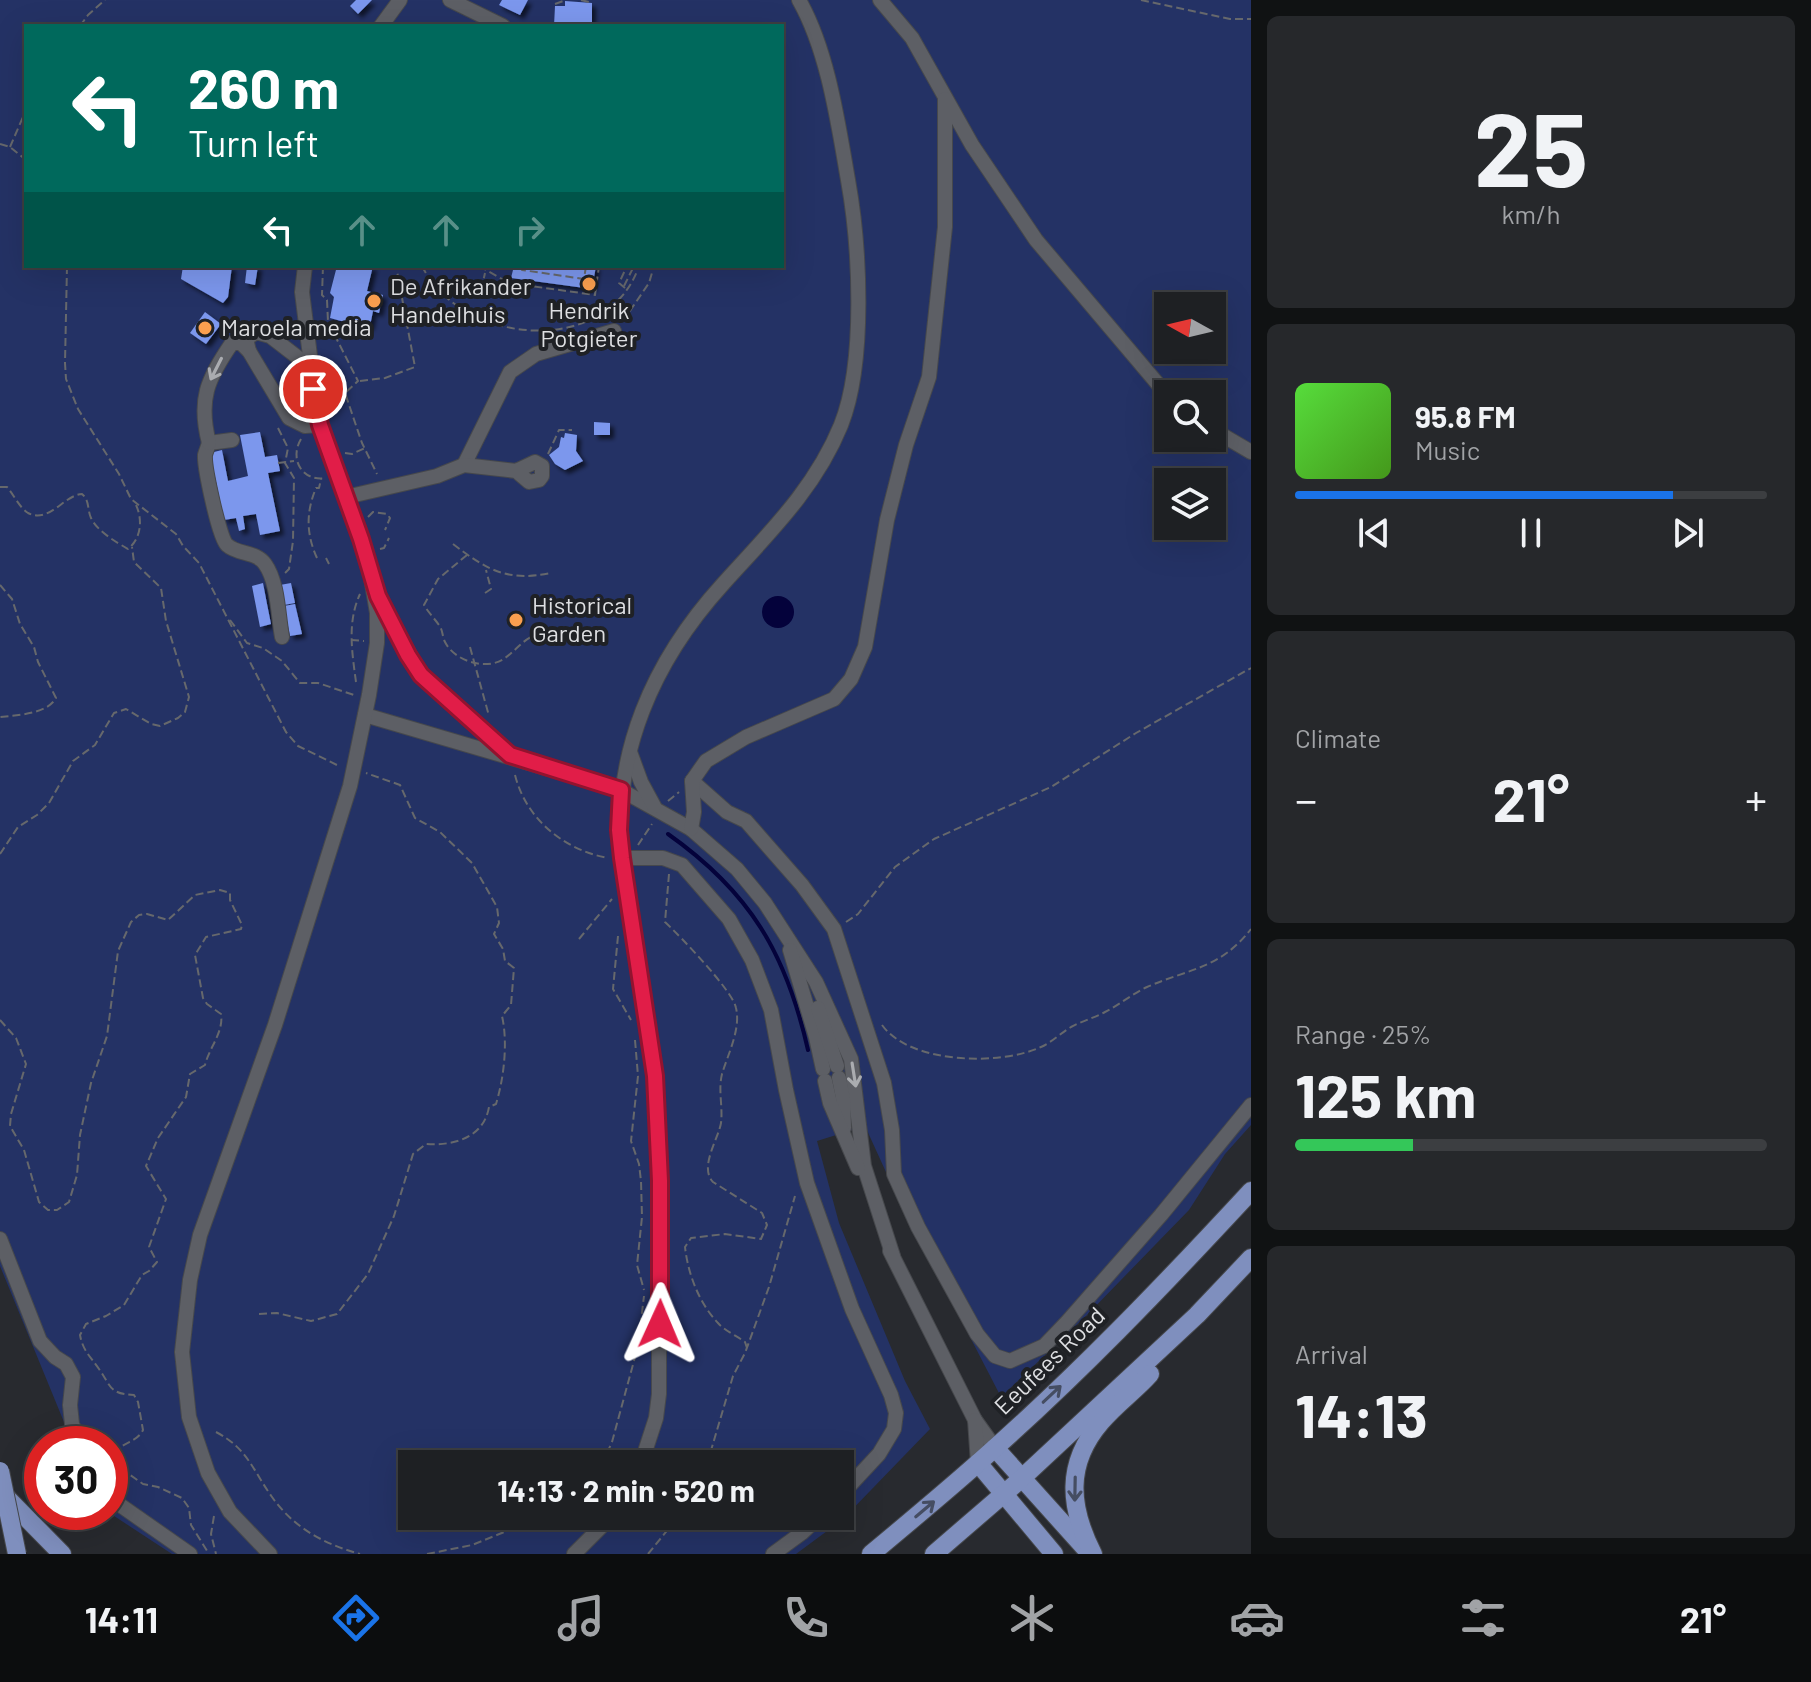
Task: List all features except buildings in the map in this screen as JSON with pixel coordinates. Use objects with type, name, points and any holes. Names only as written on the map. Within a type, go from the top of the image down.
[{"type":"main road","name":"Eeufees Road","points":[[871,1554],[995,1448],[1159,1289],[1251,1191]]},
{"type":"main road","points":[[934,1554],[1021,1479],[1197,1315],[1251,1258]]},
{"type":"main road","points":[[1092,1554],[1075,1513],[1075,1474],[1080,1457],[1101,1422],[1155,1368],[1197,1315]]},
{"type":"main road","points":[[995,1448],[1092,1554]]},
{"type":"main road","points":[[978,1463],[1054,1554]]},
{"type":"main road","points":[[0,1471],[17,1554]]},
{"type":"main road","points":[[0,1491],[62,1554]]},
{"type":"street","points":[[382,24],[400,0]]},
{"type":"street","points":[[450,0],[499,24]]},
{"type":"street","points":[[646,1450],[656,1418],[659,1394],[659,1140],[655,1076],[622,858],[619,830],[621,790],[629,751],[651,689],[673,649],[721,585],[778,525],[827,455],[852,393],[856,360],[851,196],[824,64],[799,0]]},
{"type":"street","points":[[880,0],[891,6],[912,38],[972,145],[1036,240],[1154,380]]},
{"type":"street","points":[[691,829],[694,812],[692,781],[706,761],[746,737],[834,699],[851,679],[865,647],[887,520],[906,445],[929,377],[945,227],[945,99]]},
{"type":"street","points":[[270,1554],[243,1528],[218,1493],[199,1452],[185,1396],[182,1352],[190,1280],[207,1212],[275,1025],[350,786],[369,695],[377,628],[346,497],[320,425],[302,292],[305,268]]},
{"type":"street","points":[[464,465],[510,372],[536,354],[614,331]]},
{"type":"street","points":[[249,351],[246,339],[256,332],[270,336],[311,365]]},
{"type":"street","points":[[282,637],[272,579],[266,565],[257,557],[225,544],[221,536],[205,456],[209,443],[203,420],[204,394],[218,363],[232,343],[241,343],[249,351],[289,418],[305,426],[320,425]]},
{"type":"street","points":[[1226,437],[1251,452]]},
{"type":"street","points":[[209,443],[232,440]]},
{"type":"street","points":[[346,497],[437,476],[464,465],[516,471],[531,462],[539,464]]},
{"type":"street","points":[[368,585],[421,675],[518,765]]},
{"type":"street","points":[[365,715],[518,765],[621,790],[691,829],[737,869],[784,930],[816,982],[851,1059],[864,1166],[893,1256]]},
{"type":"street","points":[[629,751],[656,811]]},
{"type":"street","points":[[692,781],[727,812],[746,821],[802,885],[834,929],[884,1083],[892,1130],[894,1174],[918,1227],[977,1334],[995,1356],[1010,1361],[1044,1346],[1161,1215],[1251,1105]]},
{"type":"street","points":[[622,858],[652,857],[682,865],[729,919],[752,960],[771,1010],[807,1183],[852,1309],[891,1395],[896,1413],[894,1429],[879,1454],[854,1481]]},
{"type":"street","points":[[784,930],[831,1073],[830,1103],[893,1256],[975,1420],[995,1448]]},
{"type":"street","points":[[0,1239],[40,1341],[66,1364],[73,1377],[70,1405],[73,1426]]},
{"type":"street","points":[[975,1420],[978,1463]]},
{"type":"street","points":[[128,1511],[190,1554]]},
{"type":"street","points":[[574,1554],[598,1530]]},
{"type":"street","points":[[773,1554],[805,1530]]},
{"type":"path","points":[[81,24],[105,0]]},
{"type":"path","points":[[555,4],[566,0]]},
{"type":"path","points":[[581,0],[589,2]]},
{"type":"path","points":[[1141,0],[1230,19],[1251,19]]},
{"type":"path","points":[[10,147],[24,115]]},
{"type":"path","points":[[0,144],[10,147],[24,158]]},
{"type":"path","points":[[0,854],[18,827],[49,803],[73,761],[95,745],[114,713],[126,709],[160,726],[185,712],[189,697],[166,621],[161,588],[134,562],[132,547],[139,533],[139,513],[84,421],[66,379],[67,268]]},
{"type":"path","points":[[323,268],[322,295],[327,300],[328,322],[358,381]]},
{"type":"path","points":[[385,489],[365,448],[345,393],[358,381],[385,378],[415,367],[396,268]]},
{"type":"path","points":[[423,268],[446,297],[474,317],[521,330],[548,330],[577,324],[599,314],[625,288],[638,268]]},
{"type":"path","points":[[481,268],[509,283],[595,295],[599,268]]},
{"type":"path","points":[[522,268],[584,279],[586,268]]},
{"type":"path","points":[[625,288],[619,283],[626,268]]},
{"type":"path","points":[[625,288],[633,268]]},
{"type":"path","points":[[614,331],[649,283],[653,268]]},
{"type":"path","points":[[446,297],[461,279],[483,282],[485,271]]},
{"type":"path","points":[[272,418],[288,448],[285,463],[294,478],[293,541],[288,573],[278,570]]},
{"type":"path","points":[[539,464],[547,456],[559,430],[572,430]]},
{"type":"path","points":[[304,436],[297,448],[295,461],[304,473],[321,479],[331,476]]},
{"type":"path","points":[[343,448],[343,453],[352,454],[365,448]]},
{"type":"path","points":[[278,463],[295,461]]},
{"type":"path","points":[[317,558],[310,541],[308,517],[309,504],[321,479]]},
{"type":"path","points":[[0,487],[7,487],[32,515],[55,509],[68,498],[82,494],[88,499],[96,526],[123,547],[132,547]]},
{"type":"path","points":[[135,504],[176,534],[199,563],[286,732],[298,746],[348,768]]},
{"type":"path","points":[[370,516],[373,512],[387,514],[390,518],[385,530]]},
{"type":"path","points":[[384,548],[389,538]]},
{"type":"path","points":[[453,544],[486,568],[537,576],[551,573]]},
{"type":"path","points":[[467,555],[438,579],[424,605],[442,628],[448,647],[475,664],[502,661],[528,638],[541,634]]},
{"type":"path","points":[[326,558],[329,564]]},
{"type":"path","points":[[485,593],[491,589],[486,568]]},
{"type":"path","points":[[0,585],[12,599],[20,624],[34,647],[56,698],[45,710],[0,717]]},
{"type":"path","points":[[368,585],[355,604],[351,649],[356,685],[362,693],[369,695]]},
{"type":"path","points":[[227,615],[247,643],[263,648],[282,661],[300,683],[318,683],[353,694],[365,715]]},
{"type":"path","points":[[470,647],[490,719]]},
{"type":"path","points":[[834,929],[858,914],[895,867],[934,839],[1051,787],[1147,727],[1251,668]]},
{"type":"path","points":[[518,765],[520,794],[537,820],[574,848],[622,858],[656,811]]},
{"type":"path","points":[[259,1314],[277,1313],[311,1321],[337,1314],[368,1274],[394,1216],[413,1154],[426,1144],[441,1145],[465,1139],[479,1129],[486,1123],[489,1107],[496,1104],[500,1090],[505,1031],[502,1016],[511,1005],[514,968],[505,961],[503,949],[494,934],[499,923],[497,907],[472,863],[440,832],[415,818],[400,785],[359,771]]},
{"type":"path","points":[[669,861],[665,922],[725,987],[737,1009],[731,1054],[722,1077],[721,1123],[707,1170],[709,1178],[762,1213],[767,1225],[761,1239],[725,1234],[691,1238],[685,1247],[687,1266],[698,1295],[718,1323],[745,1342],[747,1348]]},
{"type":"path","points":[[0,1020],[16,1038],[26,1064],[10,1126],[24,1150],[39,1202],[48,1210],[57,1210],[69,1202],[77,1175],[80,1135],[95,1066],[107,1036],[114,973],[125,932],[139,915],[168,920],[195,895],[220,890],[230,893],[241,929],[206,937],[195,955],[203,998],[221,1014],[220,1030],[209,1049],[205,1065],[188,1078],[186,1097],[158,1138],[146,1166],[166,1199],[149,1247],[157,1262],[142,1275],[124,1305],[86,1324],[80,1335],[84,1352],[109,1387],[122,1394],[134,1395],[138,1402],[143,1430],[137,1439],[125,1443],[117,1451],[116,1465],[143,1484],[182,1498],[189,1508],[191,1525],[209,1554]]},
{"type":"path","points":[[579,939],[614,897],[615,906]]},
{"type":"path","points":[[877,1019],[895,1039],[923,1053],[949,1058],[1009,1056],[1040,1047],[1075,1024],[1104,1013],[1146,988],[1211,965],[1251,929]]},
{"type":"path","points":[[619,934],[613,989],[631,1021]]},
{"type":"path","points":[[608,1450],[638,1346],[644,1295],[637,1265],[642,1217],[641,1181],[631,1141],[638,1076],[634,1042],[637,1031]]},
{"type":"path","points":[[711,1450],[729,1387],[747,1348],[790,1221],[796,1190]]},
{"type":"path","points":[[216,1432],[239,1446],[271,1495],[295,1524],[334,1547],[360,1554]]},
{"type":"path","points":[[216,1554],[211,1534],[218,1493]]},
{"type":"path","points":[[427,1554],[472,1545],[509,1530]]},
{"type":"path","points":[[648,1554],[668,1530]]},
{"type":"shaded area","points":[[0,0],[1251,0],[1251,1125],[1225,1154],[1189,1210],[1087,1315],[1001,1397],[896,1194],[865,1126],[817,1141],[839,1223],[905,1381],[930,1429],[854,1508],[854,1450],[398,1450],[398,1530],[828,1530],[796,1554],[172,1554],[128,1525],[128,1426],[66,1426],[0,1266]]},
{"type":"shaded area","points":[[778,596],[789,601],[794,612],[789,623],[778,628],[767,623],[762,612],[767,601]]},
{"type":"waterway","points":[[668,834],[721,879],[743,902],[760,927],[788,983],[808,1050]]},
{"type":"place","name":"Hendrik Potgieter","points":[[589,284]]},
{"type":"place","name":"De Afrikander Handelhuis","points":[[374,301]]},
{"type":"place","name":"Maroela media","points":[[205,328]]},
{"type":"place","name":"Historical Garden","points":[[516,620]]},
{"type":"route","points":[[313,389],[320,425],[378,596],[421,675],[510,755],[621,790],[619,830],[622,858],[655,1076],[661,1236],[660,1324]]}]
